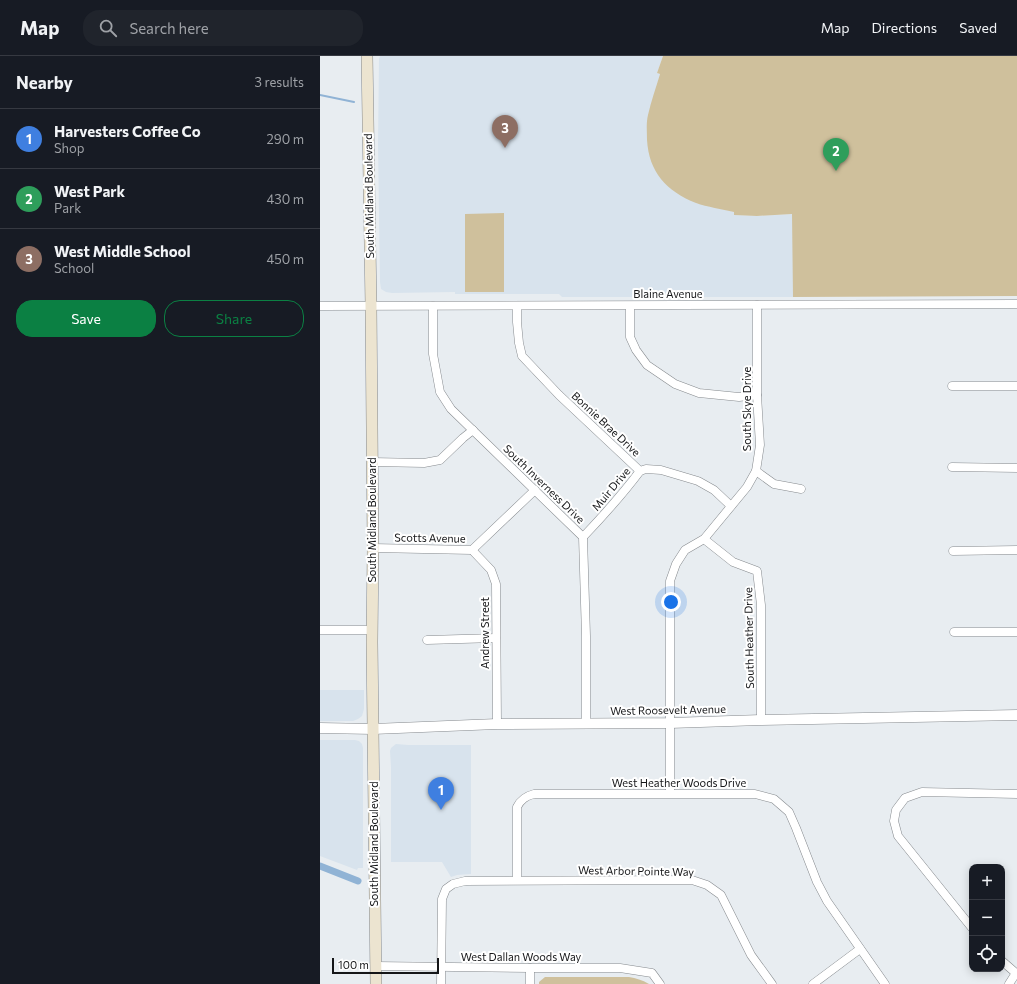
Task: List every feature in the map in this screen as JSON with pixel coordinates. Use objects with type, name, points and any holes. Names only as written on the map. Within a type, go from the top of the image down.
[{"type":"main road","name":"South Midland Boulevard","points":[[367,56],[371,306],[373,548],[372,630],[376,984]]},
{"type":"street","name":"Blaine Avenue","points":[[320,306],[1017,304]]},
{"type":"street","name":"South Skye Drive","points":[[670,793],[670,581],[676,564],[685,550],[704,539],[747,487],[756,471],[760,445],[757,395],[757,305]]},
{"type":"street","name":"South Inverness Drive","points":[[433,306],[433,354],[440,392],[451,409],[583,538],[586,636],[586,723]]},
{"type":"street","name":"Bonnie Brae Drive","points":[[517,306],[518,343],[522,356],[559,395],[640,471],[646,468],[661,470],[698,481],[714,490],[731,506]]},
{"type":"street","points":[[630,306],[630,337],[636,350],[647,365],[675,384],[699,393],[740,397],[757,395]]},
{"type":"street","points":[[952,386],[1017,386]]},
{"type":"street","points":[[372,462],[424,463],[440,460],[473,430]]},
{"type":"street","points":[[952,467],[1017,468]]},
{"type":"street","name":"Muir Drive","points":[[583,538],[610,509],[640,471]]},
{"type":"street","points":[[756,471],[774,484],[800,489]]},
{"type":"street","name":"Scotts Avenue","points":[[373,548],[472,550],[535,490]]},
{"type":"street","name":"South Heather Drive","points":[[704,539],[732,562],[757,571],[761,605],[761,720]]},
{"type":"street","name":"Andrew Street","points":[[472,550],[490,570],[496,584],[497,724]]},
{"type":"street","points":[[953,551],[1017,550]]},
{"type":"street","points":[[320,630],[372,630]]},
{"type":"street","points":[[954,632],[1017,632]]},
{"type":"street","points":[[427,640],[496,638]]},
{"type":"street","name":"West Roosevelt Avenue","points":[[320,728],[497,724],[670,723],[1017,715]]},
{"type":"street","points":[[969,924],[898,836],[894,821],[896,810],[905,798],[922,792],[1017,794]]},
{"type":"street","name":"West Heather Woods Drive","points":[[517,880],[517,807],[520,801],[527,796],[534,794],[755,794],[774,799],[789,812],[817,882],[827,901],[885,984]]},
{"type":"street","name":"West Arbor Pointe Way","points":[[441,967],[442,899],[446,890],[453,884],[465,881],[517,880],[692,880],[707,885],[720,895],[751,955],[772,984]]},
{"type":"street","points":[[813,984],[860,949]]},
{"type":"street","points":[[1005,964],[1017,974],[1009,984]]},
{"type":"street","name":"West Dallan Woods Way","points":[[376,966],[620,968],[652,973],[660,984]]},
{"type":"street","points":[[441,967],[441,984]]},
{"type":"street","points":[[530,968],[530,984]]},
{"type":"shaded area","points":[[380,56],[663,56],[657,73],[660,74],[656,88],[696,203],[735,212],[734,215],[757,216],[793,214],[793,297],[562,297],[559,294],[455,294],[455,292],[386,292],[381,289],[380,282],[378,144]]},
{"type":"shaded area","points":[[663,56],[1017,56],[1017,296],[793,297],[792,214],[757,216],[734,215],[734,212],[696,203],[676,193],[655,171],[648,151],[647,121],[660,74],[657,73]]},
{"type":"shaded area","points":[[504,213],[504,292],[465,292],[465,214]]},
{"type":"shaded area","points":[[320,690],[364,690],[364,709],[362,716],[353,721],[320,721]]},
{"type":"shaded area","points":[[320,740],[355,740],[362,744],[363,868],[358,868],[357,870],[320,856]]},
{"type":"shaded area","points":[[396,744],[471,745],[471,874],[451,877],[442,862],[391,862],[390,751]]},
{"type":"shaded area","points":[[545,977],[629,977],[639,979],[649,984],[539,984],[539,982]]},
{"type":"waterway","points":[[320,95],[354,102]]},
{"type":"waterway","points":[[320,866],[358,881]]},
{"type":"place","name":"West Middle School","points":[[505,148]]},
{"type":"place","name":"West Park","points":[[836,171]]},
{"type":"place","name":"Harvesters Coffee Co","points":[[441,810]]}]
